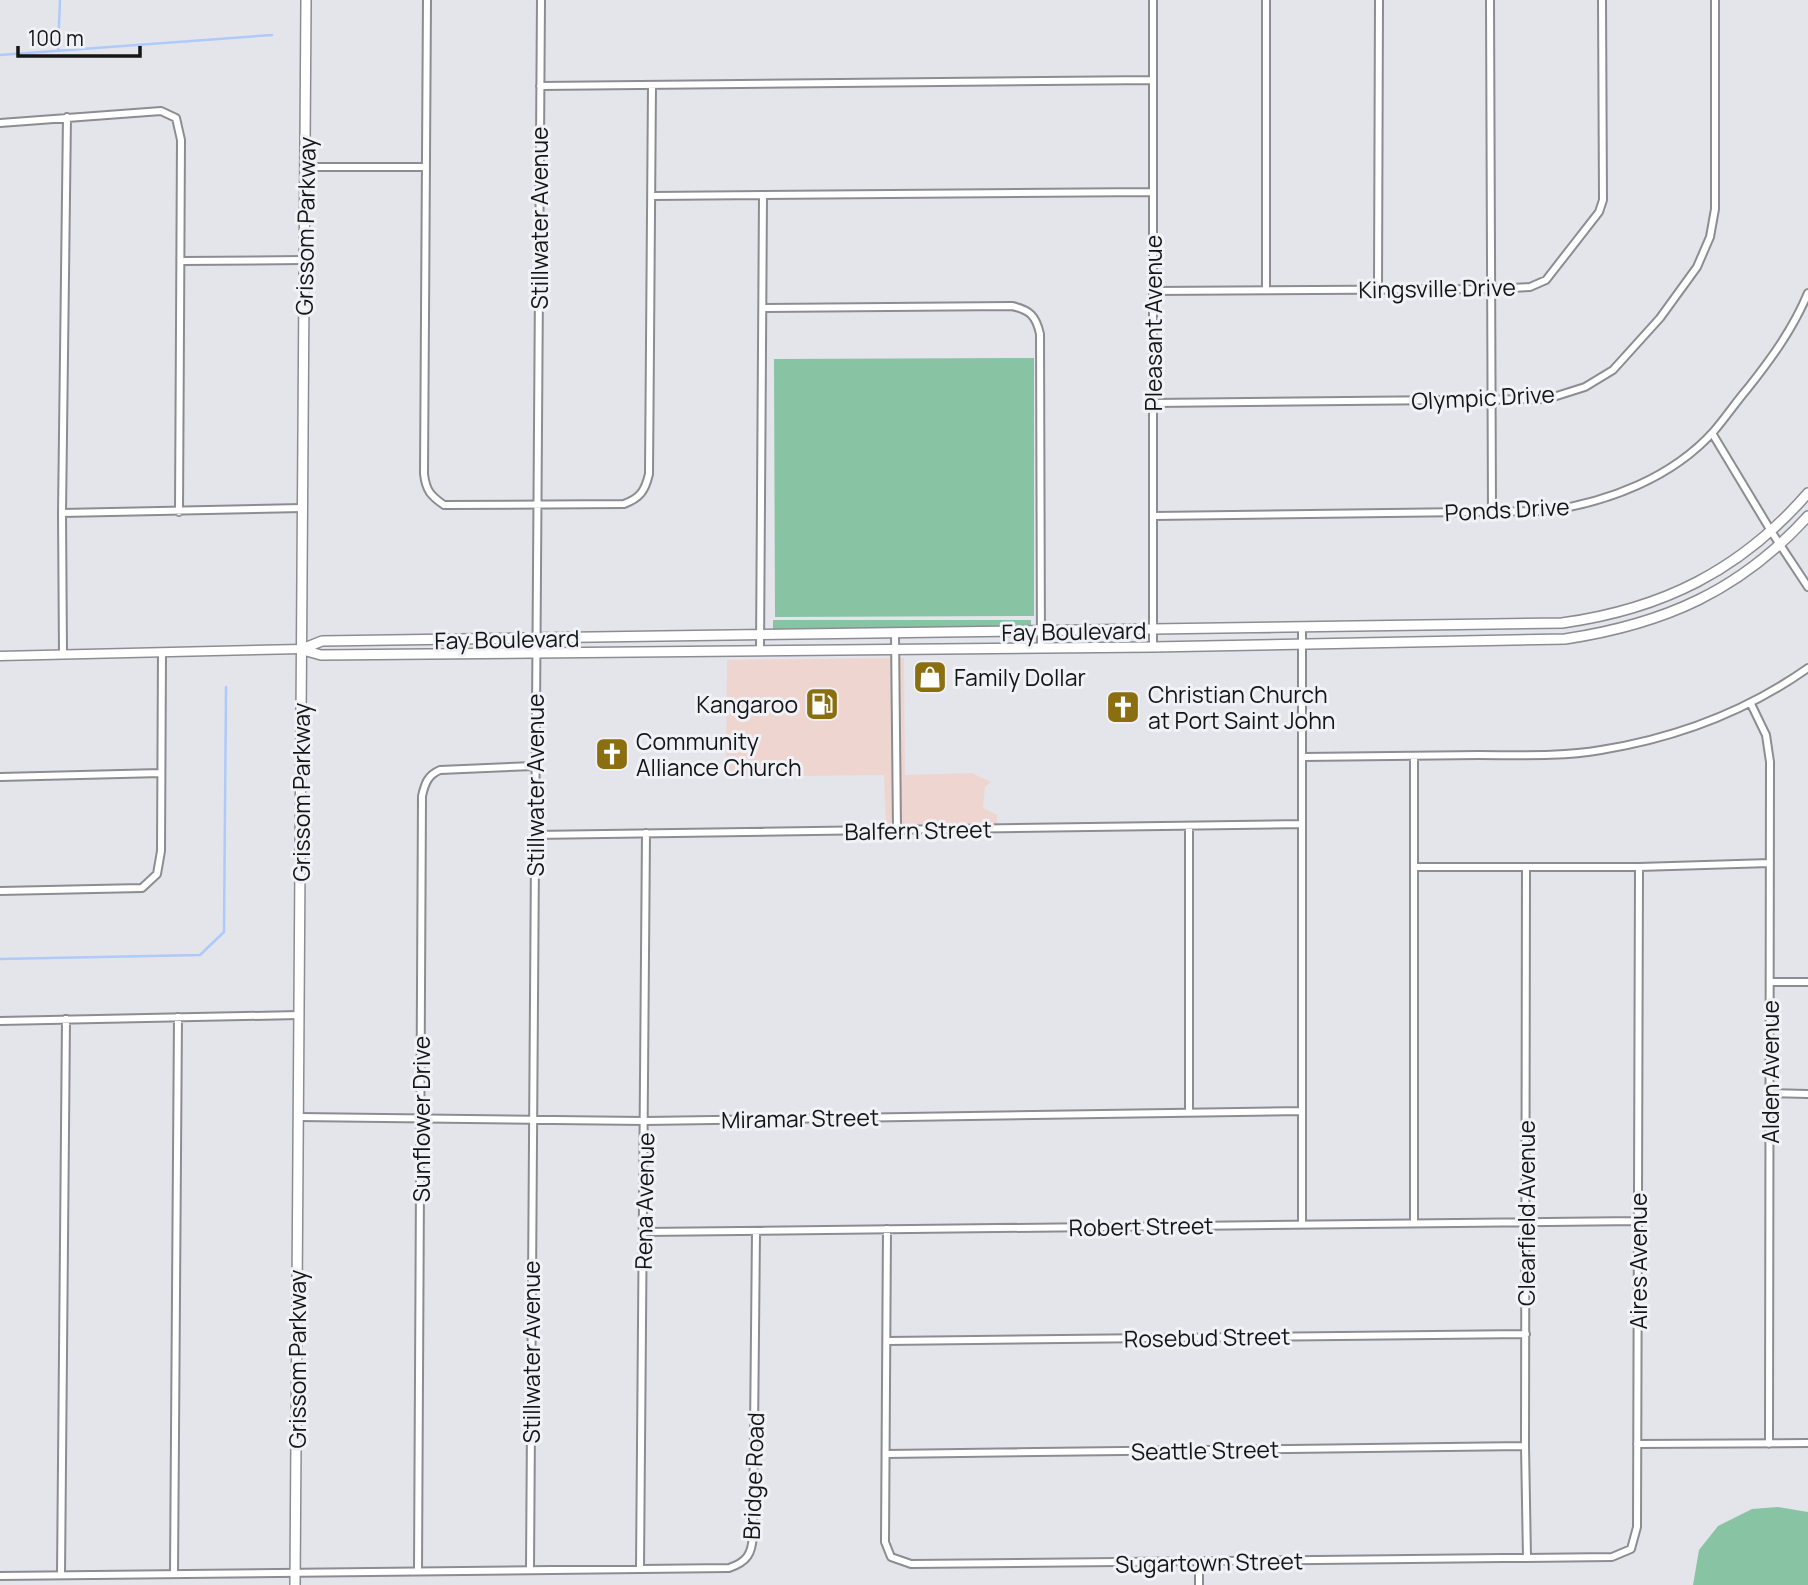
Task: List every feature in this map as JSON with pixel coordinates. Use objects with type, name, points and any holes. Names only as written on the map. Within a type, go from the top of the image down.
[{"type":"main road","name":"Grissom Parkway","points":[[295,1585],[306,0]]},
{"type":"main road","name":"Fay Boulevard","points":[[302,649],[322,641],[1532,626],[1592,619],[1650,604],[1706,579],[1772,531],[1808,493]]},
{"type":"main road","name":"Fay Boulevard","points":[[302,649],[321,655],[536,654],[1302,645],[1565,639],[1609,632],[1651,621],[1691,604],[1729,583],[1781,544],[1808,516]]},
{"type":"street","points":[[427,0],[426,487],[431,496],[444,505],[624,504],[637,499],[646,488],[649,474],[652,85]]},
{"type":"street","name":"Stillwater Avenue","points":[[530,1569],[541,0]]},
{"type":"street","name":"Pleasant Avenue","points":[[1153,0],[1153,647]]},
{"type":"street","points":[[1266,0],[1266,290]]},
{"type":"street","points":[[1378,289],[1379,0]]},
{"type":"street","points":[[1490,0],[1492,512]]},
{"type":"street","name":"Kingsville Drive","points":[[1153,291],[1530,288],[1546,280],[1599,212],[1603,200],[1602,0]]},
{"type":"street","name":"Olympic Drive","points":[[1153,403],[1548,399],[1585,387],[1613,370],[1660,318],[1698,267],[1710,237],[1715,209],[1714,0]]},
{"type":"street","points":[[540,86],[1153,80]]},
{"type":"street","points":[[0,123],[161,111],[176,118],[181,140],[182,261],[179,512]]},
{"type":"street","points":[[63,654],[67,117]]},
{"type":"street","points":[[306,167],[426,167]]},
{"type":"street","points":[[652,196],[1152,192]]},
{"type":"street","points":[[760,651],[764,196]]},
{"type":"street","points":[[182,261],[304,260]]},
{"type":"street","name":"Ponds Drive","points":[[1154,516],[1547,511],[1583,505],[1623,492],[1673,464],[1713,433],[1775,354],[1808,293]]},
{"type":"street","points":[[764,308],[1012,306],[1031,313],[1038,322],[1040,334],[1041,648]]},
{"type":"street","points":[[1713,433],[1808,587]]},
{"type":"street","points":[[62,513],[302,508]]},
{"type":"street","points":[[1495,626],[1496,642]]},
{"type":"street","points":[[1302,628],[1303,1224]]},
{"type":"street","points":[[895,633],[897,830]]},
{"type":"street","name":"Fay Boulevard","points":[[0,656],[302,649]]},
{"type":"street","points":[[0,891],[142,888],[157,874],[161,851],[162,652]]},
{"type":"street","points":[[1303,757],[1556,755],[1599,751],[1673,733],[1751,704],[1808,668]]},
{"type":"street","name":"Alden Avenue","points":[[1751,704],[1766,735],[1770,762],[1769,1444]]},
{"type":"street","points":[[1414,756],[1414,1223]]},
{"type":"street","name":"Sunflower Drive","points":[[418,1571],[424,785],[431,774],[449,768],[534,766]]},
{"type":"street","points":[[0,777],[161,774]]},
{"type":"street","name":"Balfern Street","points":[[534,835],[1303,824]]},
{"type":"street","points":[[1189,826],[1189,1112]]},
{"type":"street","name":"Rena Avenue","points":[[640,1569],[646,833]]},
{"type":"street","points":[[1414,867],[1639,867],[1770,863]]},
{"type":"street","name":"Aires Avenue","points":[[1527,1558],[1612,1557],[1631,1549],[1637,1527],[1639,867]]},
{"type":"street","name":"Clearfield Avenue","points":[[1526,868],[1527,1558]]},
{"type":"street","points":[[1770,982],[1808,982]]},
{"type":"street","points":[[0,1021],[299,1015]]},
{"type":"street","points":[[174,1573],[178,1017]]},
{"type":"street","points":[[61,1575],[66,1019]]},
{"type":"street","points":[[1769,1093],[1808,1094]]},
{"type":"street","name":"Miramar Street","points":[[299,1117],[645,1121],[1301,1111]]},
{"type":"street","name":"Robert Street","points":[[644,1232],[1638,1221]]},
{"type":"street","points":[[886,1454],[887,1229]]},
{"type":"street","name":"Bridge Road","points":[[0,1576],[729,1568],[740,1564],[747,1559],[752,1548],[756,1232]]},
{"type":"street","name":"Rosebud Street","points":[[887,1340],[1526,1334]]},
{"type":"street","points":[[1637,1444],[1808,1443]]},
{"type":"street","name":"Seattle Street","points":[[886,1454],[1525,1446]]},
{"type":"street","name":"Sugartown Street","points":[[886,1454],[885,1542],[891,1557],[911,1564],[1527,1558]]},
{"type":"street","points":[[1199,1563],[1199,1585]]},
{"type":"shaded area","points":[[891,658],[893,825],[886,825],[884,775],[726,777],[727,660]]},
{"type":"shaded area","points":[[900,658],[904,658],[905,775],[972,773],[991,782],[985,787],[983,808],[997,815],[997,824],[901,825]]},
{"type":"green space","points":[[1034,358],[1034,616],[775,617],[774,359]]},
{"type":"green space","points":[[773,620],[1031,620],[1031,626],[773,629]]},
{"type":"green space","points":[[1778,1507],[1808,1512],[1808,1585],[1693,1585],[1699,1550],[1718,1526],[1752,1509]]},
{"type":"waterway","points":[[58,50],[60,0]]},
{"type":"waterway","points":[[0,55],[272,35]]},
{"type":"waterway","points":[[0,959],[200,955],[224,932],[226,687]]},
{"type":"place","name":"Family Dollar","points":[[930,677]]},
{"type":"place","name":"Kangaroo","points":[[822,704]]},
{"type":"place","name":"Christian Church at Port Saint John","points":[[1123,707]]},
{"type":"place","name":"Community Alliance Church","points":[[612,754]]}]
